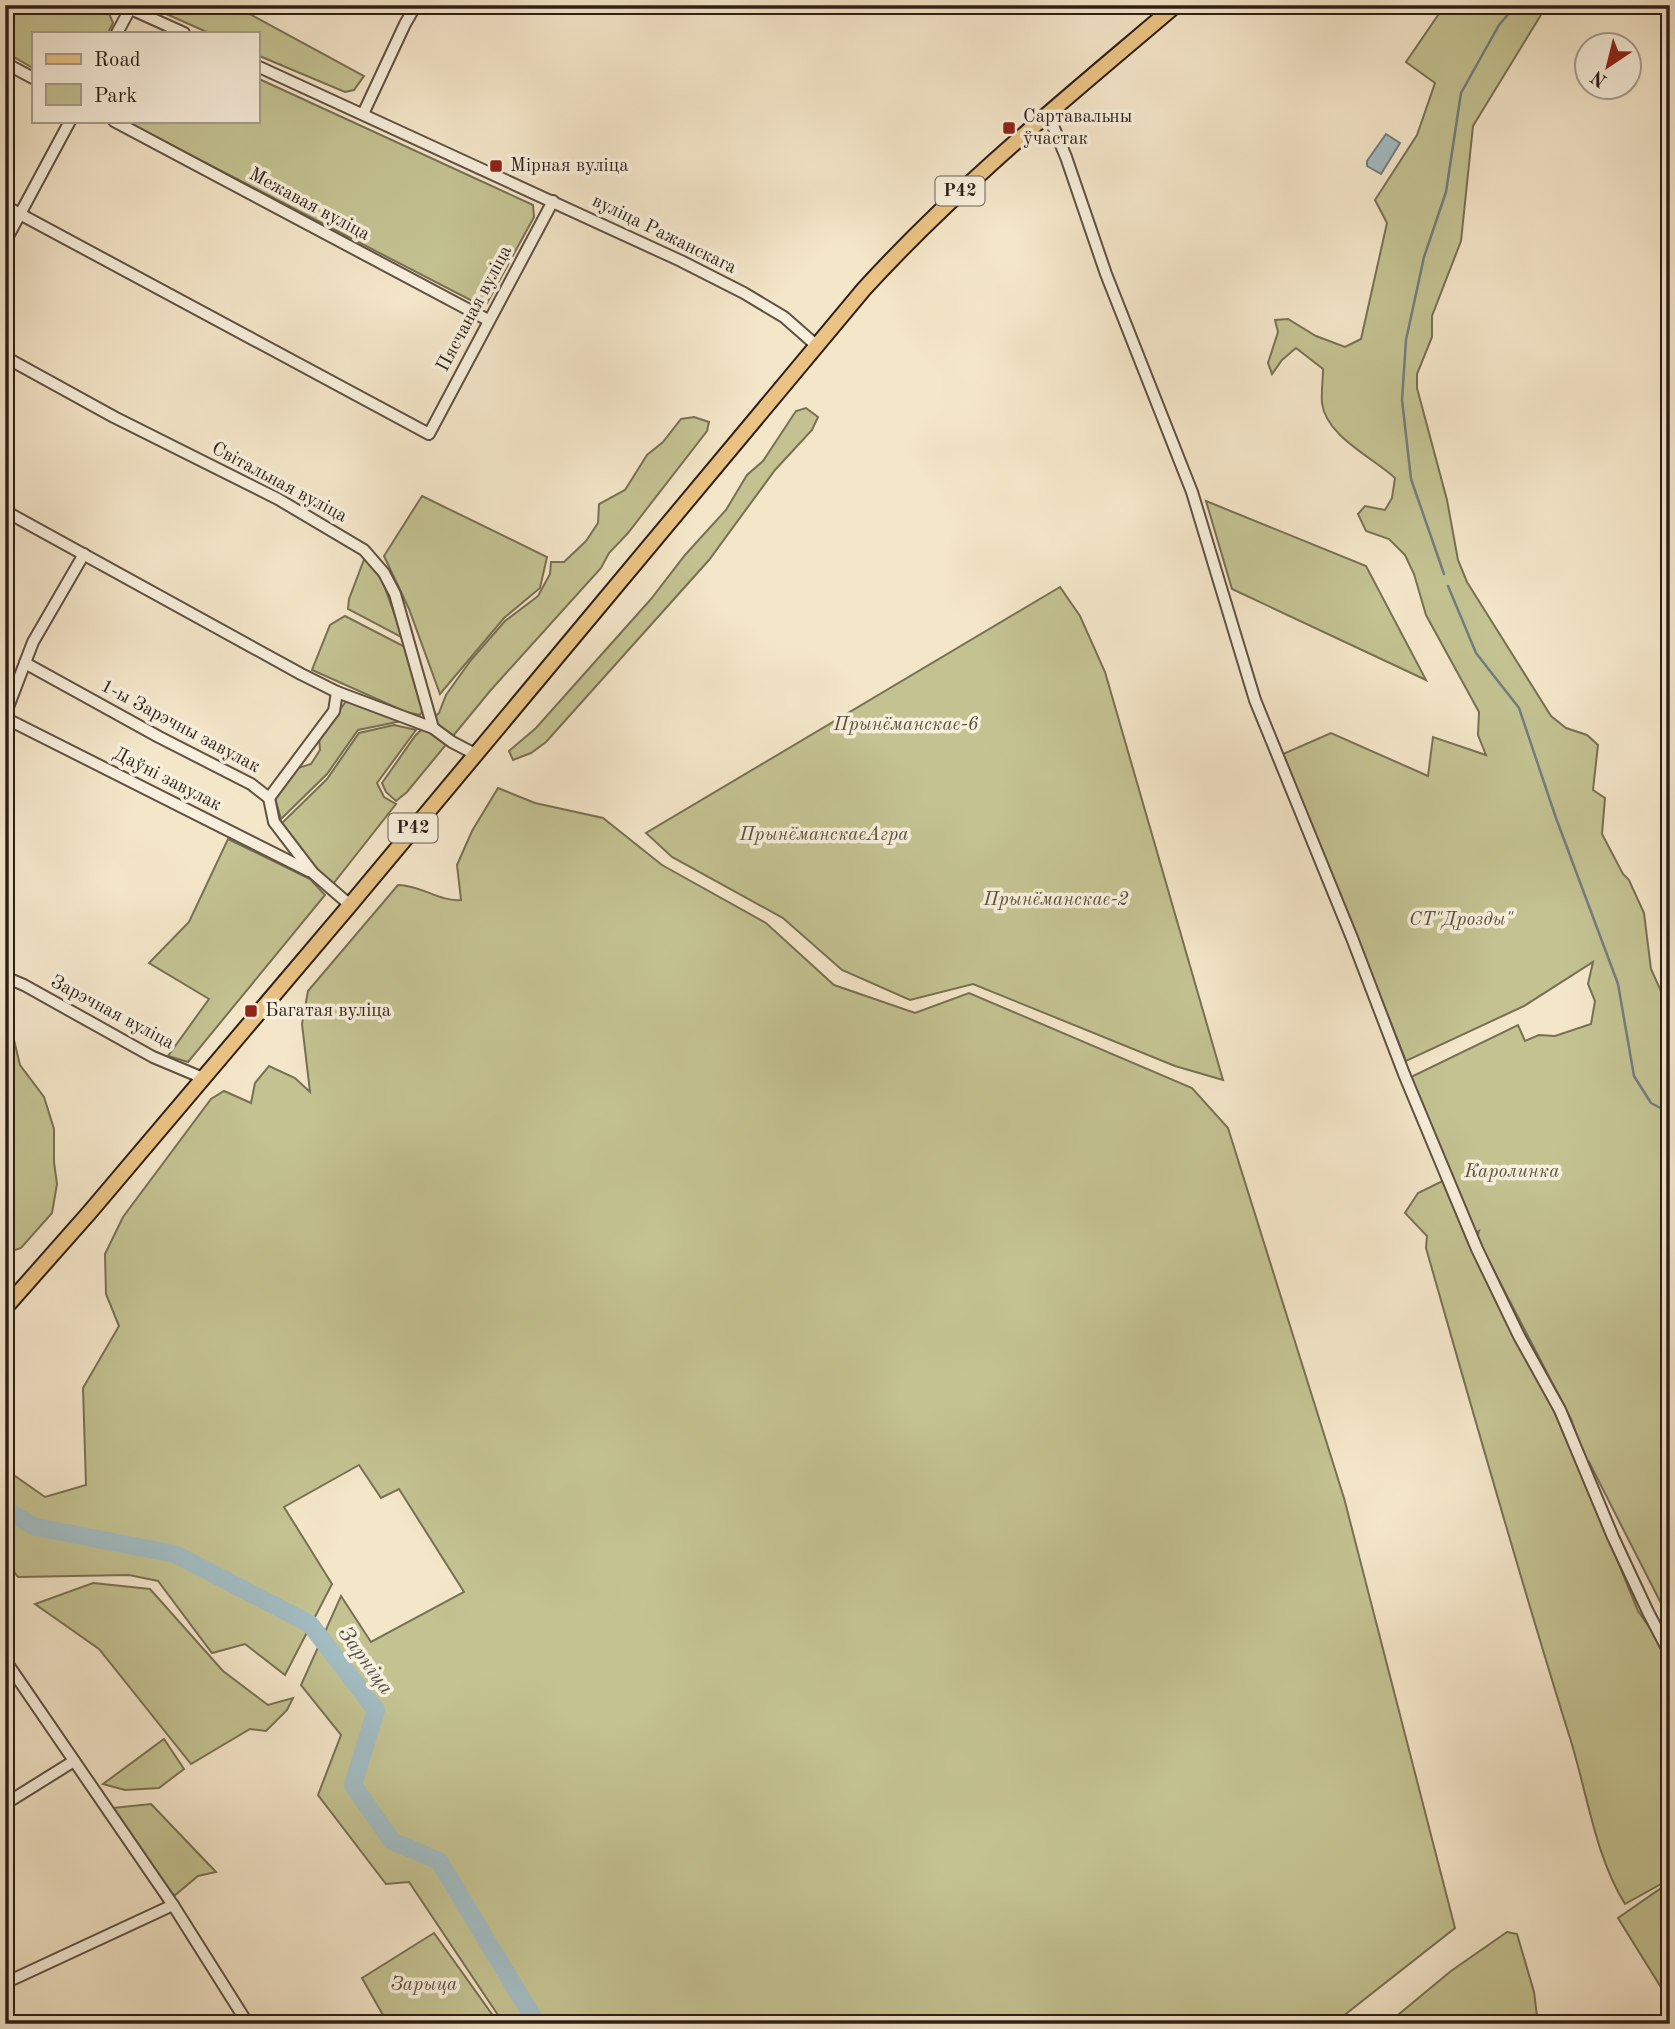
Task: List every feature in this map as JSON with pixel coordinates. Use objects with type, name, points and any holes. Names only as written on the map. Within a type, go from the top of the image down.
[{"type":"main road","name":"Р42","points":[[5,1308],[89,1213],[904,246],[993,160],[1175,5]]},
{"type":"street","points":[[363,114],[416,5]]},
{"type":"street","points":[[117,32],[126,7],[182,32]]},
{"type":"street","points":[[5,63],[32,77]]},
{"type":"street","name":"вуліца Ражанскага","points":[[259,67],[681,261],[784,317],[817,346]]},
{"type":"street","points":[[1048,114],[1066,157],[1106,274],[1192,492],[1255,700],[1404,1074],[1477,1249],[1519,1336],[1560,1410],[1613,1537],[1670,1654]]},
{"type":"street","points":[[5,242],[69,122]]},
{"type":"street","name":"Межавая вуліца","points":[[116,122],[488,320]]},
{"type":"street","name":"Пясчаная вуліца","points":[[20,214],[429,434],[553,201]]},
{"type":"street","points":[[5,206],[20,214]]},
{"type":"street","name":"Світальная вуліца","points":[[5,356],[114,417],[278,499],[364,550],[384,573],[395,594],[433,728]]},
{"type":"street","points":[[5,511],[301,674],[338,692],[433,728],[475,754]]},
{"type":"street","points":[[5,716],[33,642],[84,554]]},
{"type":"street","name":"1-ы Зарэчны завулак","points":[[25,663],[251,784],[269,798],[274,822],[313,873],[349,905]]},
{"type":"street","points":[[269,798],[334,711],[338,692]]},
{"type":"street","name":"Даўні завулак","points":[[5,716],[313,873]]},
{"type":"street","name":"Зарэчная вуліца","points":[[5,977],[153,1056],[203,1078]]},
{"type":"street","points":[[5,1660],[173,1905],[248,2024]]},
{"type":"street","points":[[5,1804],[74,1760]]},
{"type":"street","points":[[5,1983],[173,1905]]},
{"type":"green space","points":[[5,5],[97,5],[108,11],[113,23],[108,32],[32,32],[32,67],[5,52]]},
{"type":"green space","points":[[146,5],[233,5],[364,76],[354,90],[345,92],[259,56],[259,32],[207,32]]},
{"type":"green space","points":[[1445,5],[1547,5],[1473,126],[1461,241],[1432,316],[1432,337],[1417,374],[1417,388],[1447,500],[1458,560],[1467,582],[1551,716],[1566,728],[1587,735],[1598,745],[1593,790],[1605,798],[1602,834],[1623,874],[1629,880],[1644,913],[1651,969],[1670,1011],[1670,1621],[1589,1462],[1587,1464],[1571,1419],[1477,1238],[1479,1231],[1466,1238],[1551,1404],[1638,1611],[1670,1661],[1670,1879],[1625,1904],[1599,1845],[1426,1248],[1427,1236],[1405,1213],[1418,1193],[1453,1176],[1440,1151],[1411,1077],[1518,1025],[1525,1041],[1539,1035],[1555,1036],[1591,1024],[1595,1001],[1588,984],[1593,962],[1524,1006],[1406,1061],[1283,754],[1331,733],[1428,776],[1433,737],[1486,755],[1478,735],[1479,712],[1426,615],[1414,574],[1405,555],[1389,539],[1366,531],[1358,514],[1365,506],[1385,510],[1392,498],[1395,478],[1351,445],[1332,426],[1322,403],[1323,369],[1296,348],[1282,360],[1272,374],[1268,363],[1278,332],[1275,320],[1288,319],[1316,336],[1345,347],[1361,339],[1387,223],[1375,200],[1417,135],[1435,83],[1406,62]]},
{"type":"green space","points":[[259,79],[533,205],[534,217],[487,303],[478,304],[127,122],[259,122]]},
{"type":"green space","points":[[806,408],[818,417],[812,430],[775,470],[709,560],[546,742],[531,753],[513,760],[509,751],[536,728],[651,599],[685,555],[726,510],[747,475],[763,461],[796,411]]},
{"type":"green space","points":[[694,417],[709,422],[707,431],[628,533],[609,553],[601,568],[490,691],[407,792],[396,801],[386,792],[382,783],[415,736],[439,713],[446,695],[471,660],[505,621],[538,596],[550,574],[551,562],[564,562],[586,541],[598,523],[599,504],[625,490],[647,455],[663,442],[681,419]]},
{"type":"green space","points":[[422,496],[547,557],[540,588],[504,618],[440,694],[409,609],[384,556]]},
{"type":"green space","points":[[1206,501],[1366,566],[1426,680],[1232,589]]},
{"type":"green space","points":[[365,557],[381,577],[403,638],[348,609],[349,599]]},
{"type":"green space","name":"Прынёманскае-2","points":[[1060,587],[1080,616],[1105,672],[1223,1080],[1175,1066],[973,984],[910,1000],[842,970],[783,918],[672,857],[646,833]]},
{"type":"green space","points":[[345,616],[405,647],[424,709],[420,715],[406,712],[312,670],[330,625]]},
{"type":"green space","points":[[347,700],[402,721],[358,730],[327,774],[281,819],[275,798],[298,768],[311,764],[320,750],[319,738]]},
{"type":"green space","points":[[394,725],[416,730],[377,783],[384,797],[396,804],[333,884],[317,869],[281,824],[327,779],[359,733]]},
{"type":"green space","points":[[498,788],[535,803],[603,818],[662,865],[766,923],[834,985],[915,1013],[969,993],[1192,1088],[1228,1128],[1344,1498],[1455,1928],[1333,2024],[504,2024],[409,1882],[386,1884],[318,1795],[341,1735],[301,1685],[341,1596],[371,1642],[464,1592],[399,1489],[381,1498],[359,1465],[284,1507],[332,1584],[285,1675],[245,1644],[212,1653],[158,1581],[129,1575],[18,1577],[5,1561],[5,1469],[45,1497],[86,1485],[83,1388],[119,1326],[106,1294],[105,1254],[123,1217],[211,1099],[224,1091],[251,1103],[255,1083],[269,1066],[295,1078],[310,1092],[302,1024],[308,991],[398,885],[461,900],[457,865],[472,831]]},
{"type":"green space","points":[[228,839],[310,879],[325,895],[188,1062],[168,1056],[209,999],[149,963],[189,922]]},
{"type":"green space","points":[[5,1032],[14,1040],[20,1065],[44,1097],[54,1129],[57,1184],[52,1213],[21,1248],[6,1253]]},
{"type":"green space","points":[[93,1583],[150,1589],[223,1671],[268,1705],[293,1698],[287,1710],[266,1731],[250,1729],[191,1764],[99,1649],[35,1604]]},
{"type":"green space","points":[[164,1739],[184,1769],[159,1788],[125,1790],[103,1784]]},
{"type":"green space","points":[[151,1804],[216,1872],[198,1876],[174,1896],[112,1808]]},
{"type":"green space","points":[[1670,1882],[1670,1997],[1667,1997],[1618,1918]]},
{"type":"green space","points":[[1507,1932],[1517,1934],[1534,1992],[1538,2024],[1387,2024],[1451,1971]]},
{"type":"green space","name":"Зарыца","points":[[434,1933],[499,2024],[407,2024],[404,2020],[397,2024],[388,2024],[362,1978]]},
{"type":"water","points":[[1386,134],[1400,143],[1381,174],[1367,166],[1367,161]]},
{"type":"waterway","points":[[1444,574],[1411,479],[1402,400],[1406,340],[1424,257],[1446,192],[1461,93],[1499,25],[1516,5]]},
{"type":"waterway","points":[[1448,586],[1476,653],[1519,708],[1556,818],[1618,984],[1634,1076],[1651,1103],[1670,1113]]},
{"type":"waterway","name":"Зарніца","points":[[5,1510],[36,1527],[175,1554],[310,1624],[376,1710],[353,1785],[392,1841],[439,1861],[537,2024]]},
{"type":"place","name":"Сартавальны ўчастак","points":[[1009,128]]},
{"type":"place","name":"Мірная вуліца","points":[[496,166]]},
{"type":"place","name":"Багатая вуліца","points":[[251,1011]]},
{"type":"park label","name":"Прынёманскае-6","points":[[906,725]]},
{"type":"park label","name":"ПрынёманскаеАгра","points":[[824,835]]},
{"type":"park label","name":"СТ\"Дрозды\"","points":[[1461,920]]},
{"type":"park label","name":"Каролинка","points":[[1512,1172]]}]
